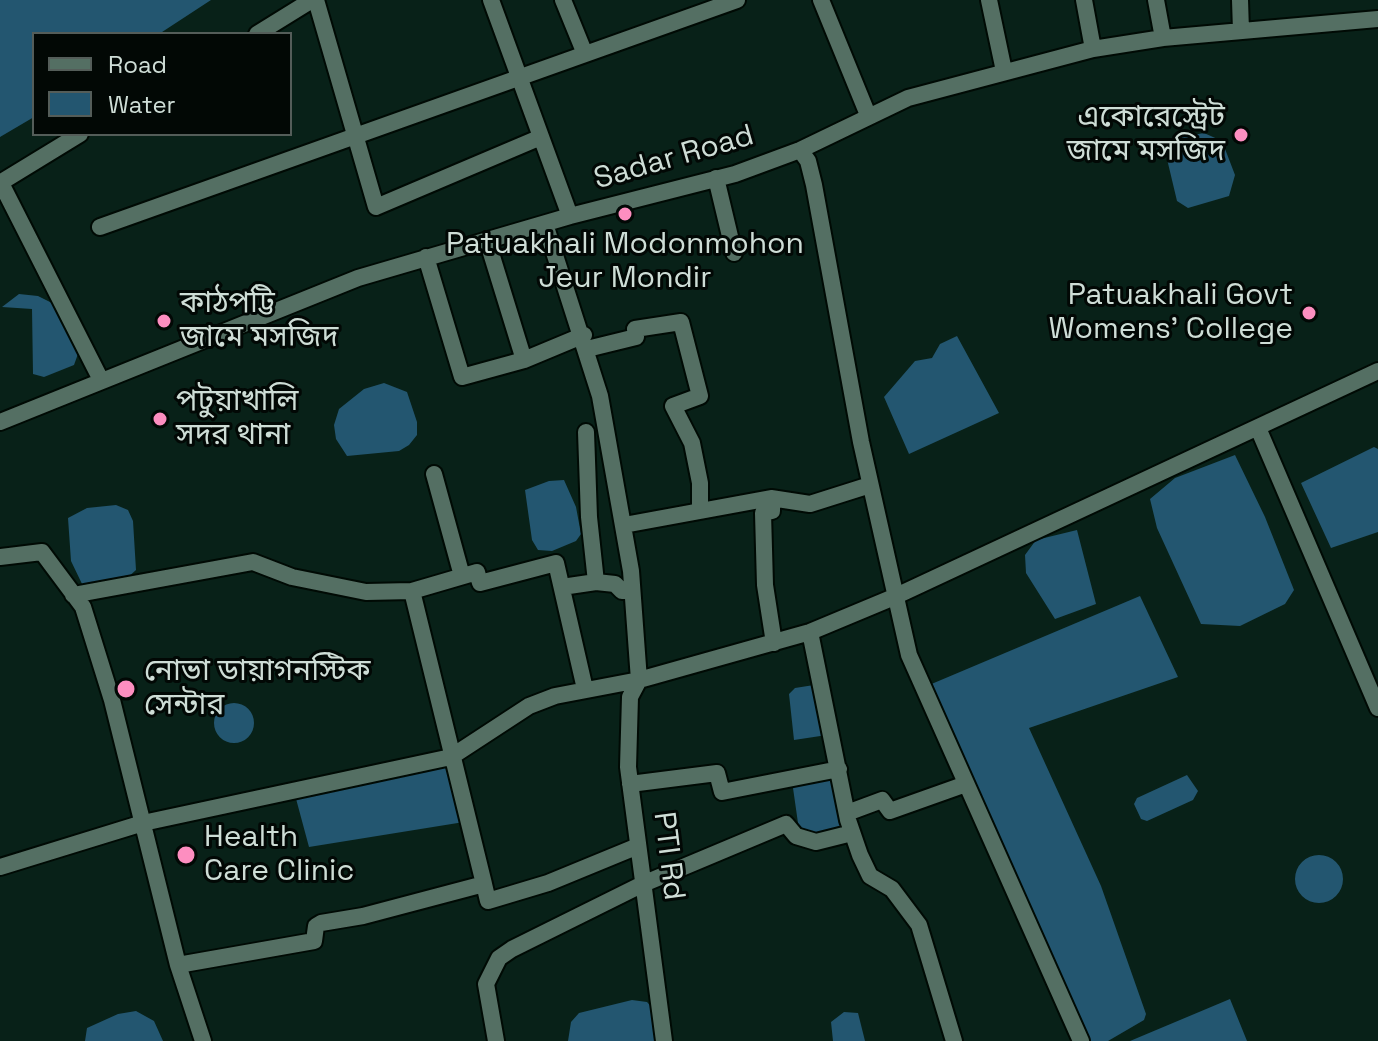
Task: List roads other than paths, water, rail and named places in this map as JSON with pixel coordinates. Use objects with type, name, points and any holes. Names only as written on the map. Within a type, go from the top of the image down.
[{"type":"street","points":[[260,32],[314,0],[376,207],[541,137]]},
{"type":"street","points":[[491,0],[570,216]]},
{"type":"street","points":[[563,0],[585,54]]},
{"type":"street","points":[[100,227],[737,0]]},
{"type":"street","points":[[821,0],[868,115]]},
{"type":"street","points":[[989,0],[1004,71]]},
{"type":"street","points":[[1084,0],[1093,49]]},
{"type":"street","points":[[1156,0],[1163,38]]},
{"type":"street","points":[[1240,0],[1241,31]]},
{"type":"street","name":"Sadar Road","points":[[0,422],[259,315],[426,257],[716,178],[800,150],[908,98],[1093,49],[1163,38],[1378,19]]},
{"type":"street","points":[[77,136],[1,183],[101,380]]},
{"type":"street","points":[[800,150],[808,161],[814,185],[870,485],[894,597],[917,681],[1081,1041]]},
{"type":"street","points":[[716,178],[734,253]]},
{"type":"street","points":[[545,224],[600,396],[624,525],[639,680]]},
{"type":"street","points":[[487,240],[524,360]]},
{"type":"street","points":[[426,257],[462,377],[585,342],[636,337],[635,329],[681,322],[700,396],[673,406],[692,443],[700,483],[700,511]]},
{"type":"street","points":[[0,867],[143,823],[451,757],[529,706],[585,689],[639,680],[810,632],[894,597],[1378,371]]},
{"type":"street","points":[[1258,428],[1378,708]]},
{"type":"street","points":[[586,432],[589,517],[596,582]]},
{"type":"street","points":[[434,474],[462,576]]},
{"type":"street","points":[[624,525],[772,498],[810,504],[870,485]]},
{"type":"street","points":[[772,498],[772,511],[763,513],[765,585],[774,643]]},
{"type":"street","points":[[0,557],[42,552],[83,607],[107,685],[178,965],[203,1041]]},
{"type":"street","points":[[73,595],[253,562],[292,577],[366,592],[412,591],[477,572],[480,583],[556,563],[585,689]]},
{"type":"street","points":[[562,587],[596,582],[615,584],[622,591],[632,591]]},
{"type":"street","points":[[412,591],[488,901],[548,883],[638,846]]},
{"type":"street","points":[[810,632],[852,833],[870,876],[892,889],[919,925],[954,1041]]},
{"type":"street","name":"PTI Rd","points":[[639,680],[630,697],[628,716],[630,784],[664,1041]]},
{"type":"street","points":[[630,784],[717,773],[722,792],[839,769]]},
{"type":"street","points":[[847,813],[882,800],[890,811],[966,784]]},
{"type":"street","points":[[496,1041],[486,984],[499,958],[643,884],[786,824],[796,836],[816,842],[852,833]]},
{"type":"street","points":[[178,965],[314,941],[316,926],[321,923],[363,916],[484,884]]},
{"type":"water","points":[[0,0],[211,0],[162,32],[32,32],[32,118],[0,137]]},
{"type":"water","points":[[1204,133],[1222,141],[1235,175],[1229,196],[1188,208],[1177,201],[1167,159],[1169,146],[1176,138]]},
{"type":"water","points":[[19,294],[38,296],[52,303],[79,351],[74,365],[44,377],[33,374],[32,309],[2,307]]},
{"type":"water","points":[[957,336],[999,413],[909,454],[884,397],[915,361],[932,358],[940,344]]},
{"type":"water","points":[[384,383],[407,392],[417,422],[417,435],[399,451],[347,456],[336,439],[334,425],[339,409],[364,389]]},
{"type":"water","points":[[1374,447],[1378,449],[1378,532],[1331,548],[1301,483]]},
{"type":"water","points":[[1235,455],[1265,517],[1294,590],[1285,604],[1240,626],[1201,624],[1157,528],[1150,499],[1175,478]]},
{"type":"water","points":[[564,480],[576,507],[581,534],[576,541],[552,551],[538,550],[532,540],[525,490],[549,481]]},
{"type":"water","points":[[116,505],[128,510],[133,521],[136,570],[127,578],[83,586],[71,561],[68,518],[87,508]]},
{"type":"water","points":[[1077,530],[1096,604],[1055,619],[1026,573],[1025,555],[1036,540]]},
{"type":"water","points":[[1140,596],[1178,677],[1029,728],[1101,886],[1146,1014],[1144,1020],[1108,1041],[1089,1041],[922,688]]},
{"type":"water","points":[[814,685],[827,735],[794,740],[789,694],[795,688]]},
{"type":"water","points":[[234,703],[248,709],[254,723],[248,737],[234,743],[220,737],[214,723],[220,709]]},
{"type":"water","points":[[448,763],[464,822],[309,847],[295,795]]},
{"type":"water","points":[[831,774],[841,827],[824,838],[799,830],[794,785]]},
{"type":"water","points":[[1187,775],[1198,791],[1193,800],[1147,821],[1141,819],[1134,804],[1137,798]]},
{"type":"water","points":[[1319,855],[1336,862],[1343,879],[1336,896],[1319,903],[1302,896],[1295,879],[1302,862]]},
{"type":"water","points":[[1230,999],[1247,1041],[1130,1041]]},
{"type":"water","points":[[632,1000],[647,1002],[655,1011],[661,1041],[568,1041],[571,1022],[579,1013]]},
{"type":"water","points":[[136,1011],[154,1021],[163,1041],[85,1041],[87,1028],[118,1014]]},
{"type":"water","points":[[844,1012],[858,1013],[865,1041],[833,1041],[831,1022]]},
{"type":"place","name":"একোরেস্ট্রেট জামে মসজিদ","points":[[1241,135]]},
{"type":"place","name":"Patuakhali Modonmohon Jeur Mondir","points":[[625,214]]},
{"type":"place","name":"Patuakhali Govt Womens' College","points":[[1309,313]]},
{"type":"place","name":"কাঠপট্টি জামে মসজিদ","points":[[164,321]]},
{"type":"place","name":"পটুয়াখালি সদর থানা","points":[[160,419]]},
{"type":"place","name":"নোভা ডায়াগনস্টিক সেন্টার","points":[[126,689]]},
{"type":"place","name":"Health Care Clinic","points":[[186,855]]}]
